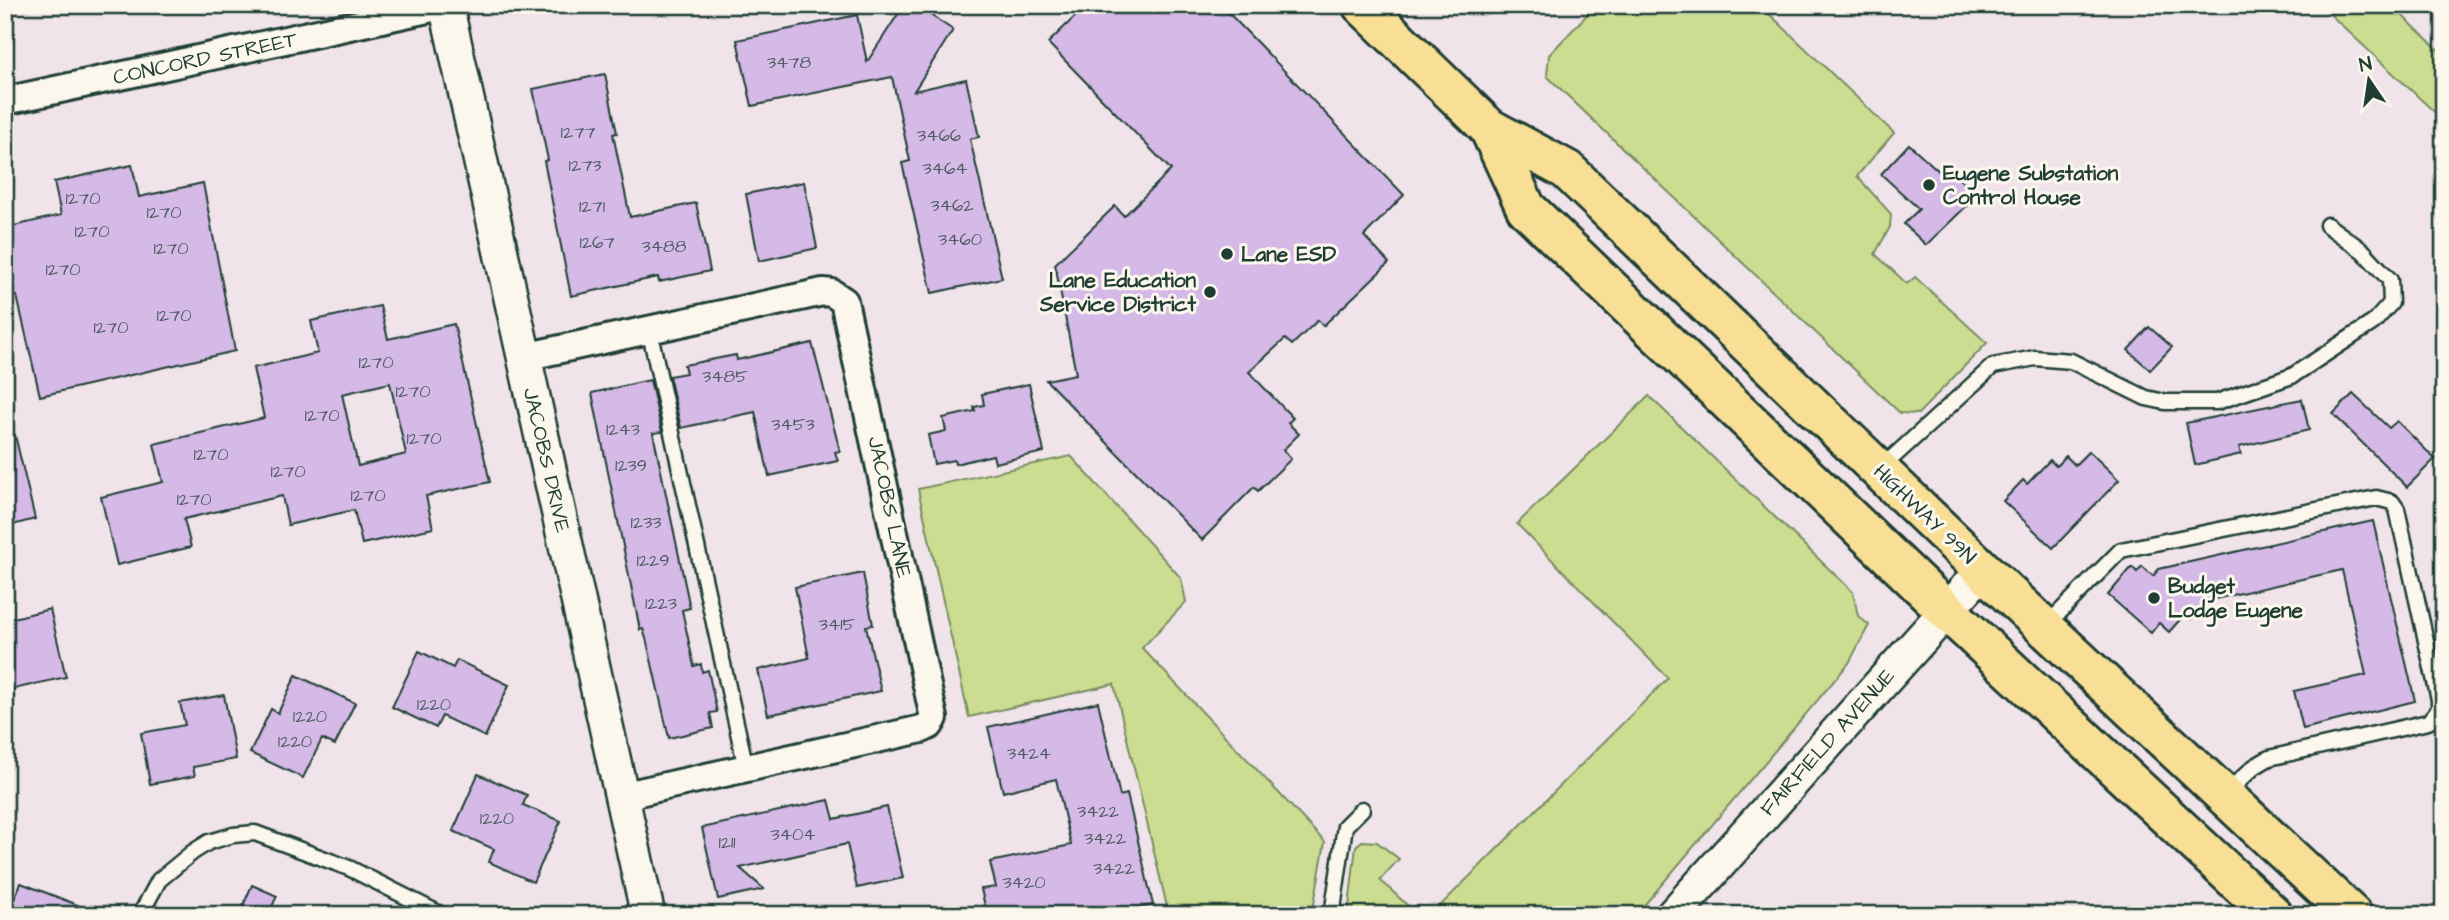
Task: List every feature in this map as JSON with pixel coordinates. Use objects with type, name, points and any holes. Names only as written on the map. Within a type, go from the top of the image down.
[{"type":"main road","name":"HIGHWAY 99N","points":[[1362,5],[1489,128],[1567,170],[2222,797],[2352,915]]},
{"type":"main road","name":"HIGHWAY 99N","points":[[1489,128],[1526,208],[1946,610],[2273,915]]},
{"type":"street","name":"CONCORD STREET","points":[[5,102],[446,5]]},
{"type":"street","name":"JACOBS DRIVE","points":[[446,5],[621,796],[639,913]]},
{"type":"street","name":"JACOBS LANE","points":[[524,356],[832,293],[844,301],[859,364],[934,718],[930,725],[922,729],[621,796]]},
{"type":"street","name":"FAIRFIELD AVENUE","points":[[1673,915],[1983,570]]},
{"type":"lane","points":[[1880,469],[1982,374],[1993,366],[2008,361],[2035,358],[2071,361],[2146,398],[2165,402],[2217,401],[2292,376],[2374,322],[2391,303],[2390,280],[2363,251],[2328,225]]},
{"type":"lane","points":[[649,329],[746,768]]},
{"type":"lane","points":[[2044,628],[2121,550],[2376,498],[2392,502],[2397,509],[2439,700],[2434,718],[2428,722],[2269,758],[2254,767],[2222,797]]},
{"type":"lane","points":[[1332,915],[1345,826],[1362,809]]},
{"type":"lane","points":[[140,915],[159,880],[193,852],[209,842],[233,835],[255,833],[349,868],[442,915]]},
{"type":"green space","points":[[1596,5],[1760,5],[1894,133],[1857,176],[1891,214],[1890,227],[1875,254],[1907,284],[1915,277],[1987,343],[1918,414],[1900,413],[1547,76],[1549,55]]},
{"type":"green space","points":[[2320,5],[2391,5],[2444,55],[2444,121]]},
{"type":"green space","points":[[1649,396],[1853,592],[1858,616],[1869,625],[1849,663],[1636,915],[1431,915],[1668,678],[1517,524]]},
{"type":"green space","points":[[1071,456],[1181,578],[1186,602],[1142,648],[1325,842],[1312,915],[1169,915],[1114,684],[969,717],[918,489]]},
{"type":"green space","points":[[1362,841],[1377,842],[1399,859],[1380,880],[1418,915],[1348,915],[1356,846]]},
{"type":"building","points":[[904,5],[915,5],[953,30],[914,91],[966,79],[979,137],[970,139],[1002,278],[932,293],[902,163],[910,161],[892,77],[752,106],[737,40],[857,15],[867,62]]},
{"type":"building","name":"Lane Education Service District","points":[[1087,5],[1221,5],[1404,195],[1364,236],[1389,263],[1323,326],[1318,320],[1292,345],[1285,339],[1249,372],[1293,418],[1288,423],[1299,434],[1283,450],[1291,459],[1258,491],[1254,487],[1202,540],[1046,380],[1076,374],[1055,264],[1115,206],[1124,216],[1171,170],[1048,43]]},
{"type":"building","points":[[605,74],[617,133],[613,134],[630,217],[696,203],[710,271],[659,282],[658,277],[571,296],[544,161],[548,160],[533,89]]},
{"type":"building","name":"Eugene Substation Control House","points":[[1909,144],[1941,173],[1947,167],[1977,196],[1926,245],[1904,224],[1919,209],[1881,174]]},
{"type":"building","points":[[132,165],[139,197],[203,183],[235,351],[40,396],[17,296],[13,297],[5,261],[5,228],[61,215],[54,182]]},
{"type":"building","points":[[804,182],[817,248],[759,261],[746,194]]},
{"type":"building","points":[[380,306],[388,339],[454,324],[490,482],[426,496],[433,528],[362,544],[354,510],[288,525],[282,496],[184,519],[191,547],[117,565],[101,497],[163,482],[154,444],[264,418],[253,368],[318,353],[311,321]],"holes":[[[390,383],[406,454],[358,466],[342,394]]]},
{"type":"building","points":[[2149,327],[2172,347],[2150,370],[2128,350]]},
{"type":"building","points":[[812,343],[840,451],[835,452],[838,461],[769,476],[755,412],[681,428],[669,376],[686,373],[684,365],[736,355],[737,360]]},
{"type":"building","points":[[650,380],[662,432],[653,433],[690,608],[682,610],[694,666],[701,664],[702,672],[708,670],[717,712],[710,713],[713,728],[669,738],[647,642],[643,629],[640,630],[592,393]]},
{"type":"building","points":[[1029,384],[1044,452],[995,463],[993,455],[955,464],[954,460],[934,464],[928,435],[946,431],[943,418],[975,411],[974,407],[984,405],[982,394]]},
{"type":"building","points":[[2353,394],[2389,428],[2397,421],[2435,459],[2407,487],[2333,414]]},
{"type":"building","points":[[2302,399],[2309,430],[2239,447],[2241,454],[2195,465],[2186,423]]},
{"type":"building","points":[[15,435],[35,519],[5,527],[5,437]]},
{"type":"building","points":[[2089,451],[2119,480],[2053,548],[2003,501],[2023,480],[2027,484],[2050,460],[2056,466],[2066,456],[2075,465]]},
{"type":"building","points":[[2373,521],[2415,701],[2303,729],[2294,691],[2366,675],[2342,570],[2206,601],[2191,619],[2185,614],[2169,632],[2159,623],[2151,633],[2108,595],[2132,567],[2137,572],[2142,566],[2153,576],[2159,569]]},
{"type":"building","points":[[863,573],[873,625],[866,626],[881,691],[768,715],[758,670],[809,658],[795,587]]},
{"type":"building","points":[[50,609],[66,677],[5,691],[5,620]]},
{"type":"building","points":[[419,651],[453,668],[457,660],[509,685],[485,737],[442,716],[436,728],[392,707]]},
{"type":"building","points":[[296,675],[355,703],[335,745],[322,739],[303,778],[250,753],[271,709],[278,713]]},
{"type":"building","points":[[224,695],[236,759],[193,767],[195,776],[150,784],[141,733],[185,725],[180,703]]},
{"type":"building","points":[[1098,702],[1120,796],[1127,794],[1153,905],[1109,915],[987,915],[981,889],[996,887],[990,862],[1071,845],[1056,779],[1003,792],[988,727]]},
{"type":"building","points":[[478,774],[527,795],[523,805],[561,821],[533,882],[489,862],[494,849],[453,831]]},
{"type":"building","points":[[829,800],[834,819],[887,807],[903,878],[857,888],[847,844],[740,868],[764,889],[718,899],[702,828]]},
{"type":"building","points":[[21,883],[98,913],[98,915],[7,915]]},
{"type":"building","points":[[252,885],[277,896],[268,915],[239,915]]},
{"type":"place","name":"Eugene Substation Control House","points":[[1929,185]]},
{"type":"place","name":"Lane ESD","points":[[1227,254]]},
{"type":"place","name":"Lane Education Service District","points":[[1210,292]]},
{"type":"place","name":"Budget Lodge Eugene","points":[[2154,598]]}]
